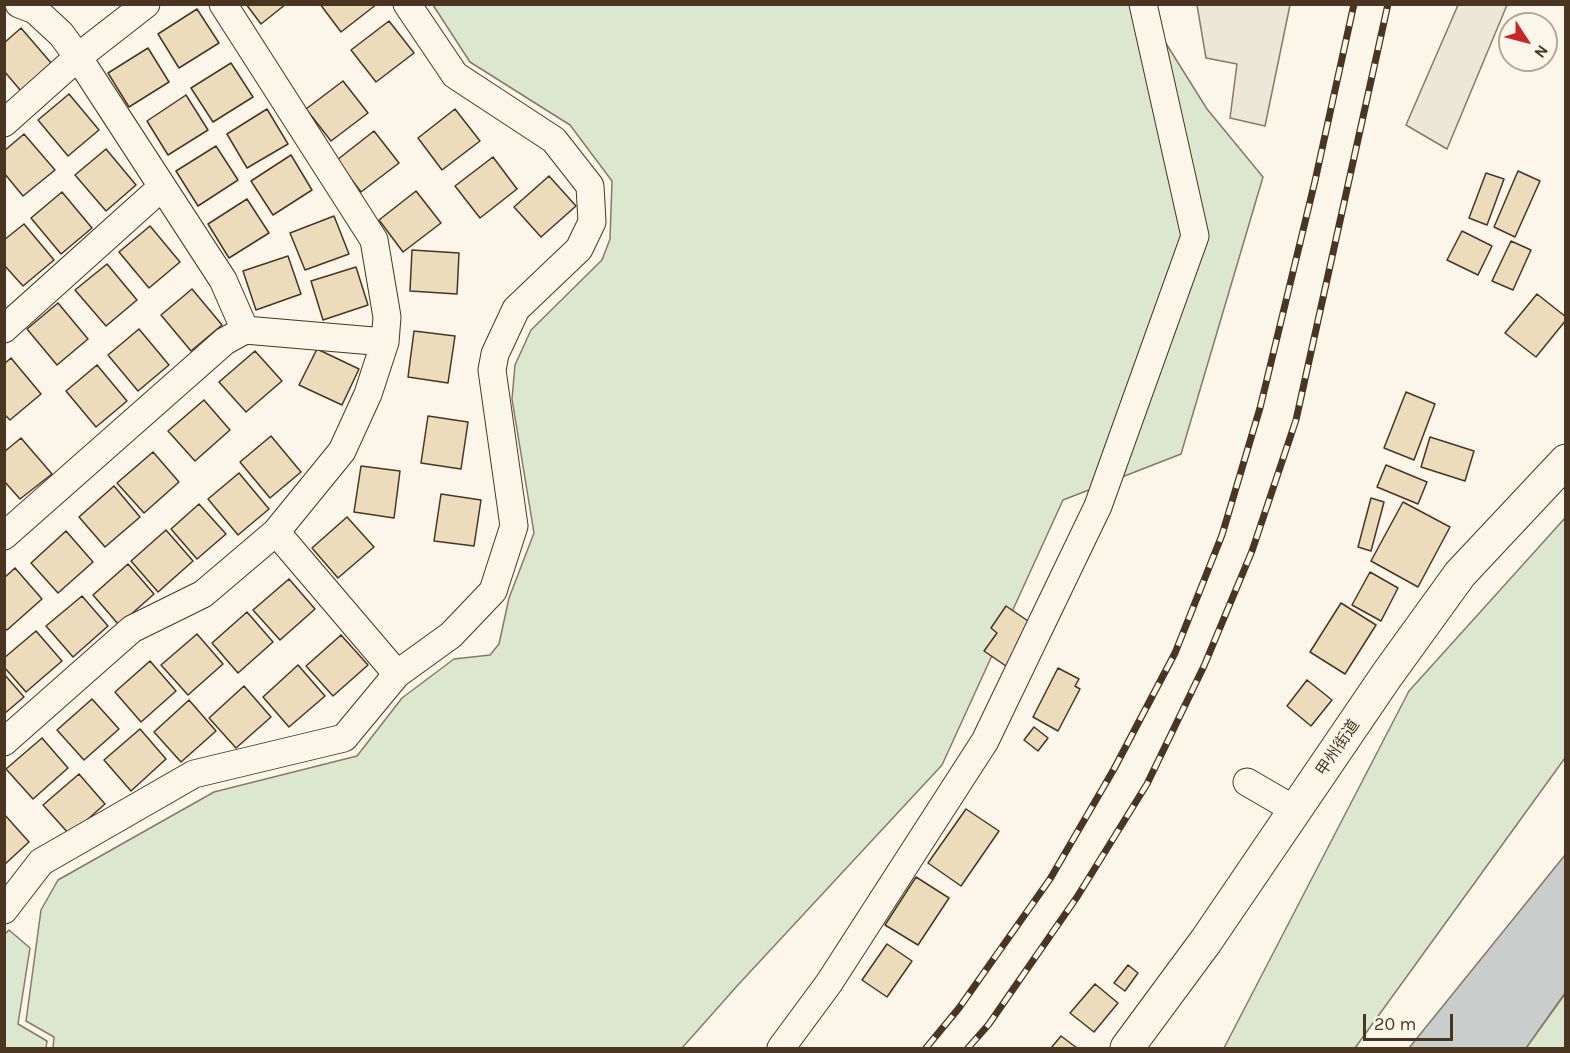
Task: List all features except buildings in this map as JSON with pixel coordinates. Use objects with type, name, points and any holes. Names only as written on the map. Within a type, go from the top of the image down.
[{"type":"highway","name":"甲州街道","points":[[1127,1048],[1206,941],[1387,675],[1460,574],[1566,461]]},
{"type":"street","points":[[19,4],[34,10],[61,34],[78,57],[223,280],[245,330]]},
{"type":"street","points":[[4,123],[78,57],[146,4]]},
{"type":"street","points":[[4,742],[132,629],[203,594],[276,532],[342,451],[368,394],[385,342],[387,317],[374,240],[223,4]]},
{"type":"street","points":[[4,910],[40,862],[194,774],[344,738],[397,674],[452,635],[493,591],[514,526],[492,369],[495,354],[516,309],[579,249],[592,222],[590,186],[554,141],[455,75],[407,4]]},
{"type":"street","points":[[781,1048],[830,983],[985,741],[1098,506],[1195,236],[1143,4]]},
{"type":"street","points":[[4,329],[162,187]]},
{"type":"street","points":[[4,536],[225,341],[245,330],[385,342]]},
{"type":"street","points":[[276,532],[397,674]]},
{"type":"street","points":[[1247,782],[1295,810]]},
{"type":"green space","points":[[433,5],[1142,5],[1207,109],[1263,177],[1181,454],[1063,500],[942,765],[682,1048],[53,1048],[54,1037],[26,1021],[41,910],[58,880],[214,792],[357,756],[402,698],[454,659],[490,655],[499,644],[509,598],[534,533],[512,399],[515,365],[531,330],[602,260],[610,239],[612,181],[570,125],[470,62]]},
{"type":"green space","points":[[1565,518],[1565,758],[1355,1048],[1224,1048],[1409,691]]},
{"type":"green space","points":[[9,930],[30,948],[18,1024],[47,1041],[46,1048],[5,1048],[4,935]]},
{"type":"green space","points":[[1565,994],[1565,1048],[1526,1048]]},
{"type":"shaded area","points":[[1197,5],[1290,5],[1265,126],[1230,118],[1237,64],[1206,58]]},
{"type":"shaded area","points":[[1458,5],[1507,5],[1504,12],[1498,12],[1498,27],[1447,149],[1406,125]]},
{"type":"shaded area","points":[[1565,855],[1565,993],[1526,1048],[1409,1048]]},
{"type":"railway","points":[[926,1048],[959,1008],[1050,879],[1114,769],[1175,653],[1222,535],[1260,408],[1315,181],[1354,4]]},
{"type":"railway","points":[[968,1048],[989,1024],[1077,897],[1147,784],[1204,666],[1252,551],[1296,420],[1388,4]]}]
